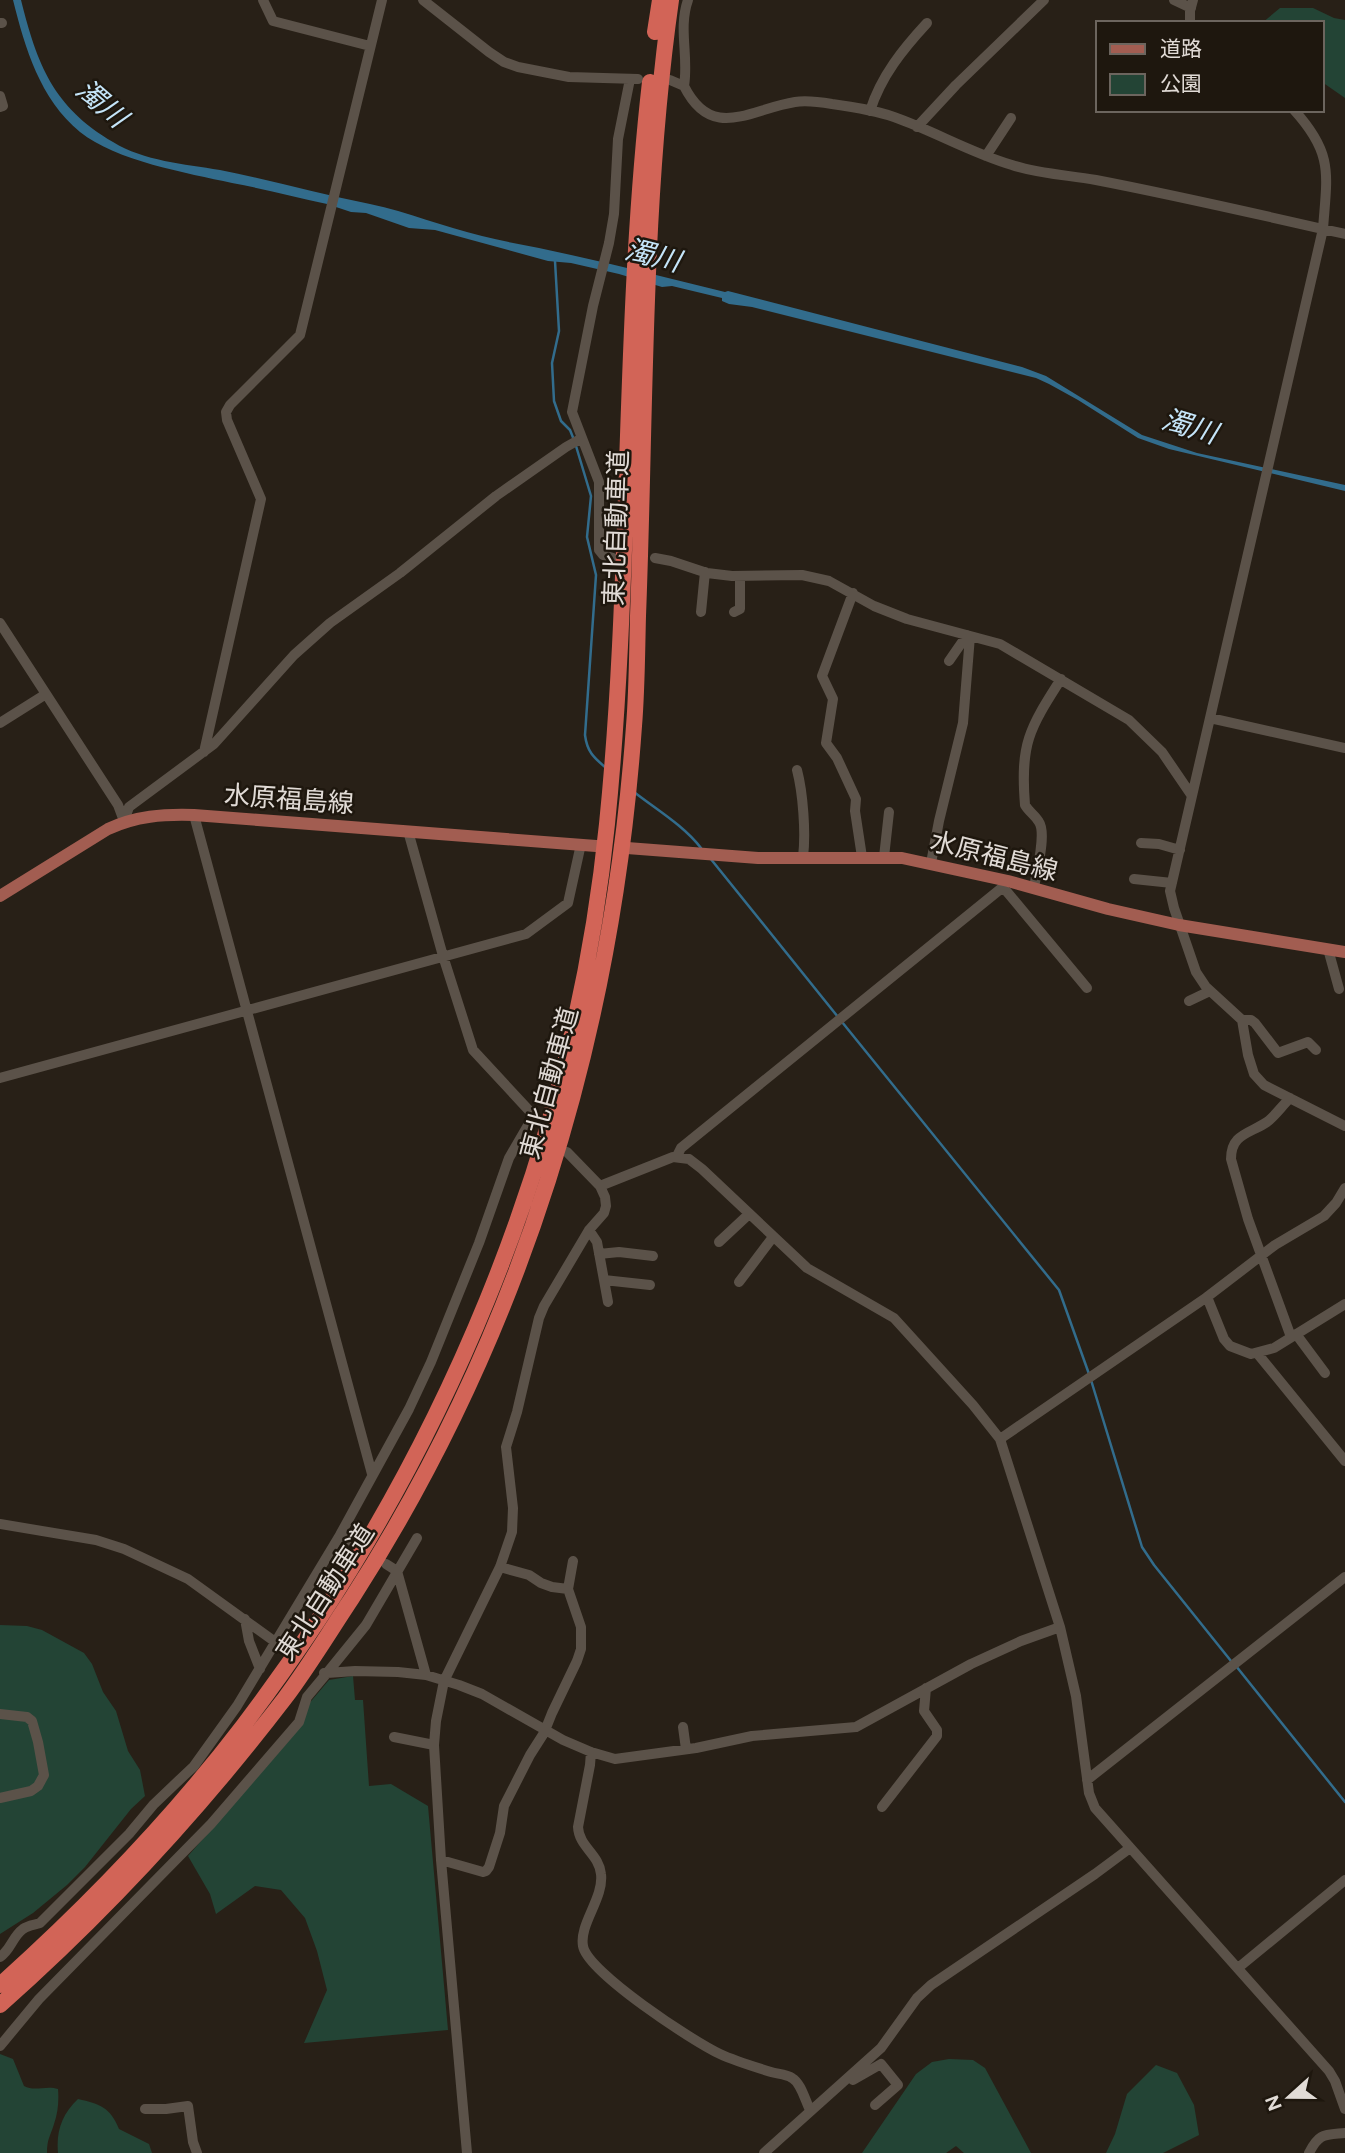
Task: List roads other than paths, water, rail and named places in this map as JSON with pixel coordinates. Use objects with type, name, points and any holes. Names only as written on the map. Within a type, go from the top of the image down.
[{"type":"highway","name":"東北自動車道","points":[[0,2005],[144,1865],[186,1819],[287,1696],[321,1646],[419,1488],[455,1417],[514,1277],[555,1164],[590,1032],[626,842],[635,722],[638,364],[645,124],[660,0]]},
{"type":"highway","name":"東北自動車道","points":[[641,262],[671,0]]},
{"type":"highway","name":"東北自動車道","points":[[0,1985],[133,1854],[218,1757],[308,1635],[365,1546],[438,1408],[499,1270],[539,1159],[540,1116],[566,1059],[588,957],[607,830],[638,364]]},
{"type":"main road","name":"水原福島線","points":[[0,896],[87,841],[124,821],[147,816],[194,815],[596,846]]},
{"type":"main road","name":"水原福島線","points":[[626,842],[706,854],[758,858],[901,858],[931,863],[1006,884],[1034,888],[1108,909],[1180,925],[1345,952]]},
{"type":"street","points":[[263,0],[273,22],[370,46]]},
{"type":"street","points":[[204,752],[261,499],[226,412],[300,335],[382,0]]},
{"type":"street","points":[[423,0],[504,62],[532,71],[569,76],[634,79],[618,139],[614,214],[581,357],[572,412],[600,482],[599,550],[603,555],[613,558]]},
{"type":"street","points":[[684,86],[687,72],[683,18],[688,0]]},
{"type":"street","points":[[917,127],[956,85],[1044,0]]},
{"type":"street","points":[[1174,0],[1192,4]]},
{"type":"street","points":[[870,111],[878,89],[898,56],[927,23]]},
{"type":"street","points":[[670,80],[684,86],[700,110],[714,116],[740,117],[793,102],[818,101],[894,117],[986,156],[1034,171],[1095,180],[1345,234]]},
{"type":"street","points":[[0,96],[3,106],[0,107]]},
{"type":"street","points":[[1295,112],[1323,152],[1327,180],[1323,229],[1170,891],[1196,972],[1210,991],[1242,1020],[1248,1055],[1258,1079],[1264,1085],[1345,1126]]},
{"type":"street","points":[[986,156],[1010,118]]},
{"type":"street","points":[[124,821],[129,807],[204,752],[294,655],[330,623],[400,573],[496,496],[582,438]]},
{"type":"street","points":[[655,558],[705,572],[740,576],[802,575],[829,581],[874,606],[907,619],[1000,644],[1129,720],[1162,752],[1192,796]]},
{"type":"street","points":[[701,612],[705,572]]},
{"type":"street","points":[[734,612],[740,609],[740,576]]},
{"type":"street","points":[[853,593],[822,676],[833,699],[826,743],[856,799],[855,811],[862,857]]},
{"type":"street","points":[[0,623],[118,805],[124,821]]},
{"type":"street","points":[[949,661],[969,636]]},
{"type":"street","points":[[931,863],[963,723],[969,636]]},
{"type":"street","points":[[1034,888],[1043,831],[1039,821],[1025,805],[1024,752],[1035,719],[1061,679]]},
{"type":"street","points":[[0,723],[46,694]]},
{"type":"street","points":[[1210,718],[1345,748]]},
{"type":"street","points":[[797,769],[802,786],[803,856]]},
{"type":"street","points":[[884,857],[889,811]]},
{"type":"street","points":[[194,815],[372,1474]]},
{"type":"street","points":[[0,1957],[9,1950],[19,1932],[26,1926],[40,1923],[194,1766],[260,1669],[281,1645],[409,1409],[479,1243],[509,1158],[540,1116],[473,1050],[408,831]]},
{"type":"street","points":[[1141,843],[1159,844],[1180,850]]},
{"type":"street","points":[[0,1078],[526,934],[568,903],[581,844]]},
{"type":"street","points":[[1134,879],[1172,883]]},
{"type":"street","points":[[678,1157],[681,1148],[1006,884],[1087,988]]},
{"type":"street","points":[[1328,949],[1339,989]]},
{"type":"street","points":[[1189,1001],[1210,991]]},
{"type":"street","points":[[1242,1020],[1255,1023],[1278,1053],[1308,1042],[1316,1051]]},
{"type":"street","points":[[1290,1098],[1269,1121],[1238,1138],[1231,1149],[1233,1169],[1262,1255],[1294,1335],[1325,1373]]},
{"type":"street","points":[[467,2153],[441,1860],[434,1745],[436,1721],[444,1681],[500,1567],[512,1532],[513,1508],[506,1447],[539,1318],[589,1230],[604,1213],[606,1206],[600,1186],[567,1152]]},
{"type":"street","points":[[600,1186],[666,1160],[678,1157],[689,1159],[816,1274],[894,1318],[973,1405],[1000,1439],[1060,1627],[1076,1696],[1089,1793],[1095,1808],[1329,2071],[1345,2109]]},
{"type":"street","points":[[1000,1439],[1207,1297],[1262,1255],[1324,1216],[1345,1188]]},
{"type":"street","points":[[719,1242],[749,1214]]},
{"type":"street","points":[[589,1230],[597,1242],[608,1302]]},
{"type":"street","points":[[739,1282],[773,1237]]},
{"type":"street","points":[[599,1254],[619,1252],[653,1256]]},
{"type":"street","points":[[604,1280],[650,1286]]},
{"type":"street","points":[[1207,1297],[1224,1339],[1230,1346],[1251,1354],[1274,1348],[1345,1304]]},
{"type":"street","points":[[1257,1353],[1345,1461]]},
{"type":"street","points":[[0,1524],[96,1540],[124,1549],[188,1579],[281,1645]]},
{"type":"street","points":[[340,1535],[358,1545]]},
{"type":"street","points":[[0,2046],[39,1999],[211,1824],[299,1722],[307,1697],[323,1673],[366,1625],[417,1538]]},
{"type":"street","points":[[441,1860],[486,1871],[500,1833],[504,1806],[545,1729],[581,1649],[581,1627],[568,1589],[573,1561]]},
{"type":"street","points":[[387,1564],[397,1572],[426,1675]]},
{"type":"street","points":[[500,1567],[529,1575],[552,1587],[568,1589]]},
{"type":"street","points":[[1087,1780],[1345,1577]]},
{"type":"street","points":[[245,1619],[249,1641],[260,1669]]},
{"type":"street","points":[[323,1673],[377,1671],[426,1675],[482,1694],[590,1752],[615,1759],[752,1736],[856,1727],[971,1664],[1060,1627]]},
{"type":"street","points":[[882,1807],[937,1736],[937,1730],[924,1711],[926,1688]]},
{"type":"street","points":[[0,1714],[27,1717],[32,1721],[44,1775],[38,1786],[31,1791],[0,1798]]},
{"type":"street","points":[[683,1727],[686,1749]]},
{"type":"street","points":[[394,1737],[434,1745]]},
{"type":"street","points":[[590,1752],[578,1827],[579,1837],[599,1865],[602,1875],[597,1900],[582,1941],[586,1954],[624,1991],[673,2028],[723,2056],[795,2080],[810,2110]]},
{"type":"street","points":[[764,2153],[881,2048],[917,1998],[931,1985],[1130,1848]]},
{"type":"street","points":[[1238,1968],[1345,1880]]},
{"type":"street","points":[[846,2080],[853,2080],[881,2064],[898,2085],[875,2105]]},
{"type":"street","points":[[145,2109],[188,2106],[197,2153]]},
{"type":"street","points":[[1309,2153],[1318,2138],[1325,2134],[1345,2133]]},
{"type":"water","name":"濁川","points":[[13,0],[21,0],[41,64],[62,99],[92,128],[138,154],[384,207],[489,238],[728,291],[1022,367],[1046,376],[1142,435],[1197,453],[1345,485],[1345,491],[1169,449],[1138,438],[1078,400],[1036,378],[752,307],[729,304],[722,301],[722,298],[672,286],[662,287],[571,263],[548,261],[435,230],[409,228],[366,213],[351,212],[327,204],[174,170],[113,151],[80,132],[54,104],[36,72]]},
{"type":"waterway","points":[[555,261],[559,331],[552,363],[554,401],[561,421],[570,430],[574,440]]},
{"type":"waterway","points":[[576,446],[591,496],[587,537],[596,575],[585,735],[591,753],[605,767]]},
{"type":"waterway","points":[[634,792],[678,825],[701,848]]},
{"type":"waterway","points":[[710,858],[838,1017]]},
{"type":"waterway","points":[[842,1022],[1059,1290],[1089,1374]]},
{"type":"waterway","points":[[1091,1380],[1142,1547],[1231,1661]]},
{"type":"waterway","points":[[1236,1666],[1345,1802]]}]
